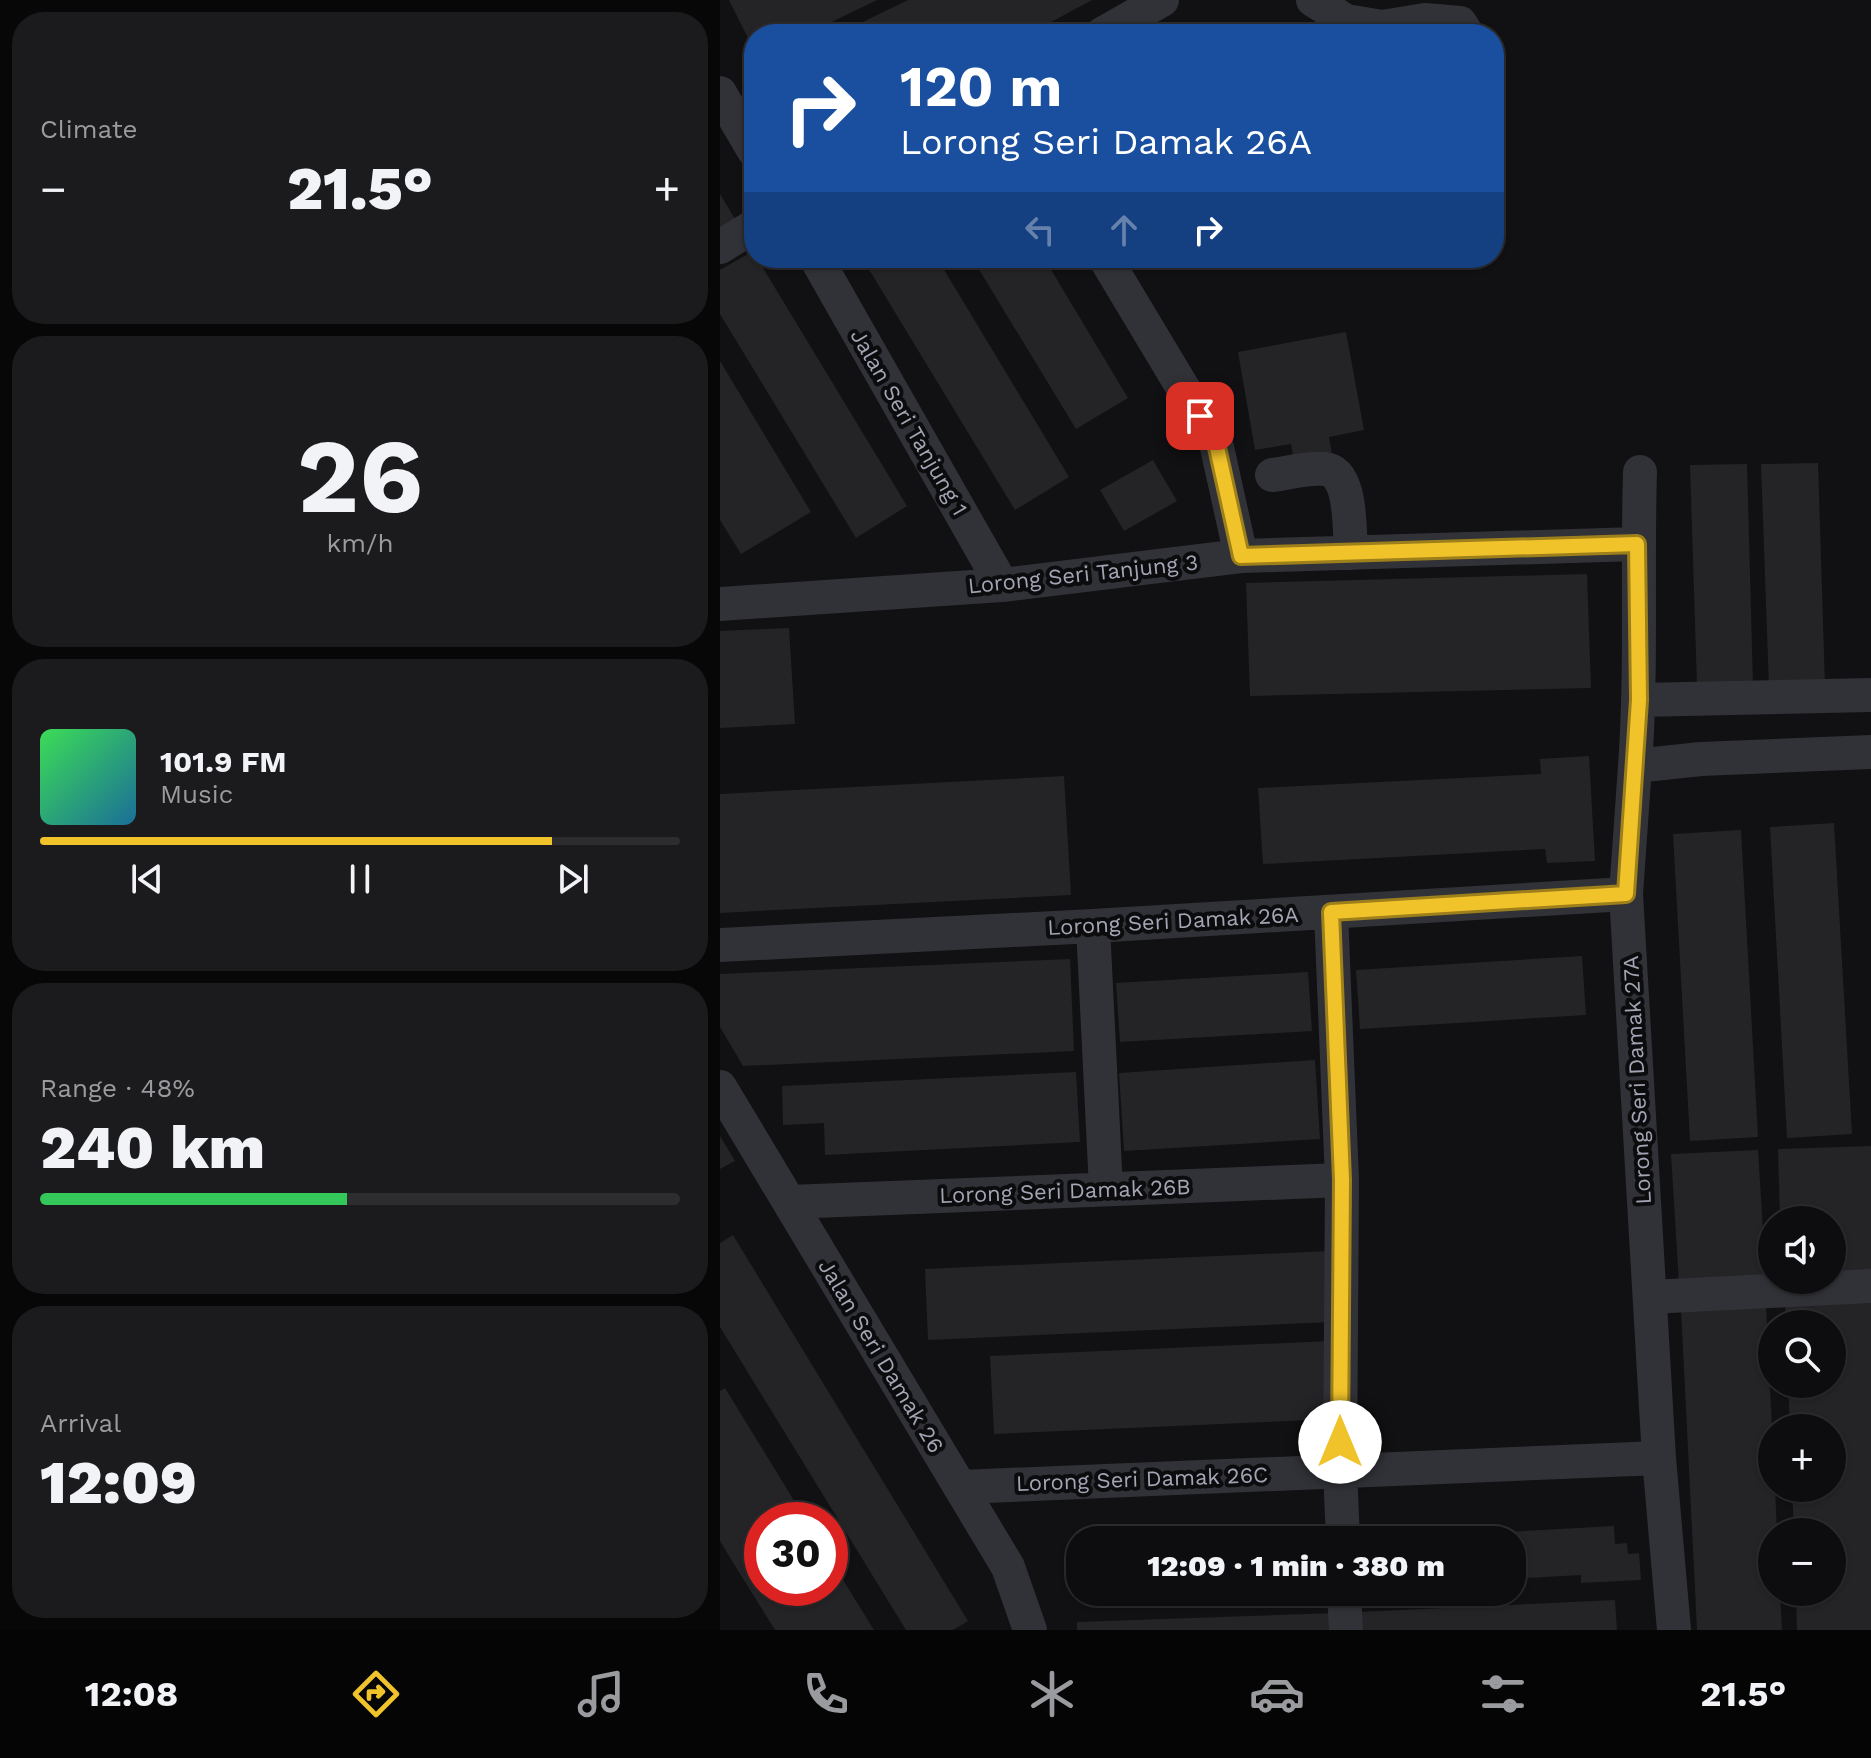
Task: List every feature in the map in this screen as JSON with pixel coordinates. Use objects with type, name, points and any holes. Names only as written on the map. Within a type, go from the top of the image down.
[{"type":"street","points":[[1120,24],[1162,0]]},
{"type":"street","points":[[1313,0],[1346,21],[1364,24]]},
{"type":"street","points":[[1400,24],[1425,20],[1461,24]]},
{"type":"street","points":[[720,93],[744,134]]},
{"type":"street","points":[[720,247],[744,232]]},
{"type":"street","name":"Jalan Seri Tanjung 1","points":[[822,268],[1002,585]]},
{"type":"street","points":[[1111,268],[1216,443],[1241,556]]},
{"type":"street","points":[[1272,475],[1325,468],[1339,474],[1344,485],[1351,553]]},
{"type":"street","name":"Lorong Seri Damak 27A","points":[[1640,472],[1637,544],[1639,700],[1626,894],[1659,1458],[1674,1630]]},
{"type":"street","name":"Lorong Seri Tanjung 3","points":[[720,604],[1002,585],[1241,556],[1637,544]]},
{"type":"street","points":[[1639,700],[1871,695]]},
{"type":"street","points":[[1635,766],[1701,759],[1871,752]]},
{"type":"street","name":"Lorong Seri Damak 26A","points":[[720,945],[1626,894]]},
{"type":"street","points":[[1331,912],[1342,1180],[1342,1526]]},
{"type":"street","points":[[1093,926],[1106,1189]]},
{"type":"street","name":"Jalan Seri Damak 26","points":[[720,1087],[1008,1567],[1030,1630]]},
{"type":"street","name":"Lorong Seri Damak 26B","points":[[789,1202],[1342,1180]]},
{"type":"street","points":[[1650,1297],[1871,1286]]},
{"type":"street","name":"Lorong Seri Damak 26C","points":[[961,1487],[1659,1458]]},
{"type":"street","points":[[1345,1606],[1346,1630]]},
{"type":"building","points":[[729,0],[877,0],[828,24],[744,24],[744,30]]},
{"type":"building","points":[[908,0],[1092,0],[1048,24],[859,24]]},
{"type":"building","points":[[720,194],[744,234],[720,248]]},
{"type":"building","points":[[744,256],[744,268],[763,268],[907,506],[856,538],[720,314],[720,270]]},
{"type":"building","points":[[868,268],[943,268],[1069,477],[1015,510]]},
{"type":"building","points":[[978,268],[1050,268],[1128,398],[1076,429]]},
{"type":"building","points":[[1346,332],[1364,430],[1329,437],[1332,454],[1294,461],[1291,444],[1255,450],[1238,352]]},
{"type":"building","points":[[720,361],[811,512],[741,554],[720,520]]},
{"type":"building","points":[[1153,460],[1177,501],[1124,531],[1100,490]]},
{"type":"building","points":[[1818,463],[1825,686],[1769,688],[1761,464]]},
{"type":"building","points":[[1747,464],[1753,685],[1697,686],[1690,465]]},
{"type":"building","points":[[1587,574],[1591,688],[1250,696],[1246,583]]},
{"type":"building","points":[[789,628],[795,724],[720,728],[720,631]]},
{"type":"building","points":[[1589,756],[1595,861],[1547,863],[1545,849],[1263,864],[1258,788],[1541,774],[1540,759]]},
{"type":"building","points":[[1064,776],[1071,895],[720,913],[720,794]]},
{"type":"building","points":[[1834,823],[1852,1134],[1787,1138],[1770,827]]},
{"type":"building","points":[[1741,830],[1758,1137],[1690,1141],[1673,834]]},
{"type":"building","points":[[1582,956],[1586,1015],[1360,1029],[1356,970]]},
{"type":"building","points":[[1070,959],[1074,1051],[743,1066],[720,1027],[720,974]]},
{"type":"building","points":[[1308,972],[1312,1031],[1120,1042],[1116,983]]},
{"type":"building","points":[[1315,1060],[1320,1139],[1124,1151],[1119,1073]]},
{"type":"building","points":[[1076,1072],[1080,1142],[825,1155],[824,1123],[783,1125],[782,1086]]},
{"type":"building","points":[[720,1136],[735,1161],[720,1169]]},
{"type":"building","points":[[1871,1146],[1871,1275],[1846,1276],[1846,1206],[1780,1206],[1778,1149]]},
{"type":"building","points":[[1758,1150],[1761,1206],[1758,1206],[1758,1279],[1679,1284],[1671,1154]]},
{"type":"building","points":[[733,1235],[968,1621],[953,1630],[906,1630],[848,1536],[848,1502],[827,1502],[720,1327],[720,1243]]},
{"type":"building","points":[[1329,1251],[1332,1322],[928,1340],[925,1269]]},
{"type":"building","points":[[1871,1301],[1871,1630],[1797,1630],[1796,1606],[1846,1606],[1846,1518],[1793,1518],[1793,1502],[1846,1502],[1846,1414],[1789,1414],[1789,1398],[1846,1398],[1846,1310],[1785,1310],[1785,1304]]},
{"type":"building","points":[[1766,1306],[1766,1310],[1758,1310],[1758,1398],[1771,1398],[1771,1414],[1758,1414],[1758,1502],[1776,1502],[1776,1518],[1758,1518],[1758,1606],[1781,1606],[1782,1630],[1697,1630],[1681,1309]]},
{"type":"building","points":[[1330,1341],[1334,1419],[994,1434],[990,1356]]},
{"type":"building","points":[[725,1388],[795,1502],[744,1502],[744,1580],[720,1541],[720,1391]]},
{"type":"building","points":[[1614,1526],[1615,1544],[1627,1543],[1628,1554],[1639,1553],[1641,1580],[1581,1583],[1581,1575],[1526,1578],[1526,1531]]},
{"type":"building","points":[[848,1588],[874,1630],[775,1630],[760,1606],[848,1606]]},
{"type":"building","points":[[1615,1600],[1617,1630],[1358,1630],[1357,1612]]},
{"type":"building","points":[[1335,1613],[1336,1630],[1077,1630],[1077,1622]]},
{"type":"route","points":[[1200,416],[1216,443],[1241,556],[1637,544],[1639,700],[1626,894],[1331,912],[1342,1180],[1340,1442]]}]
